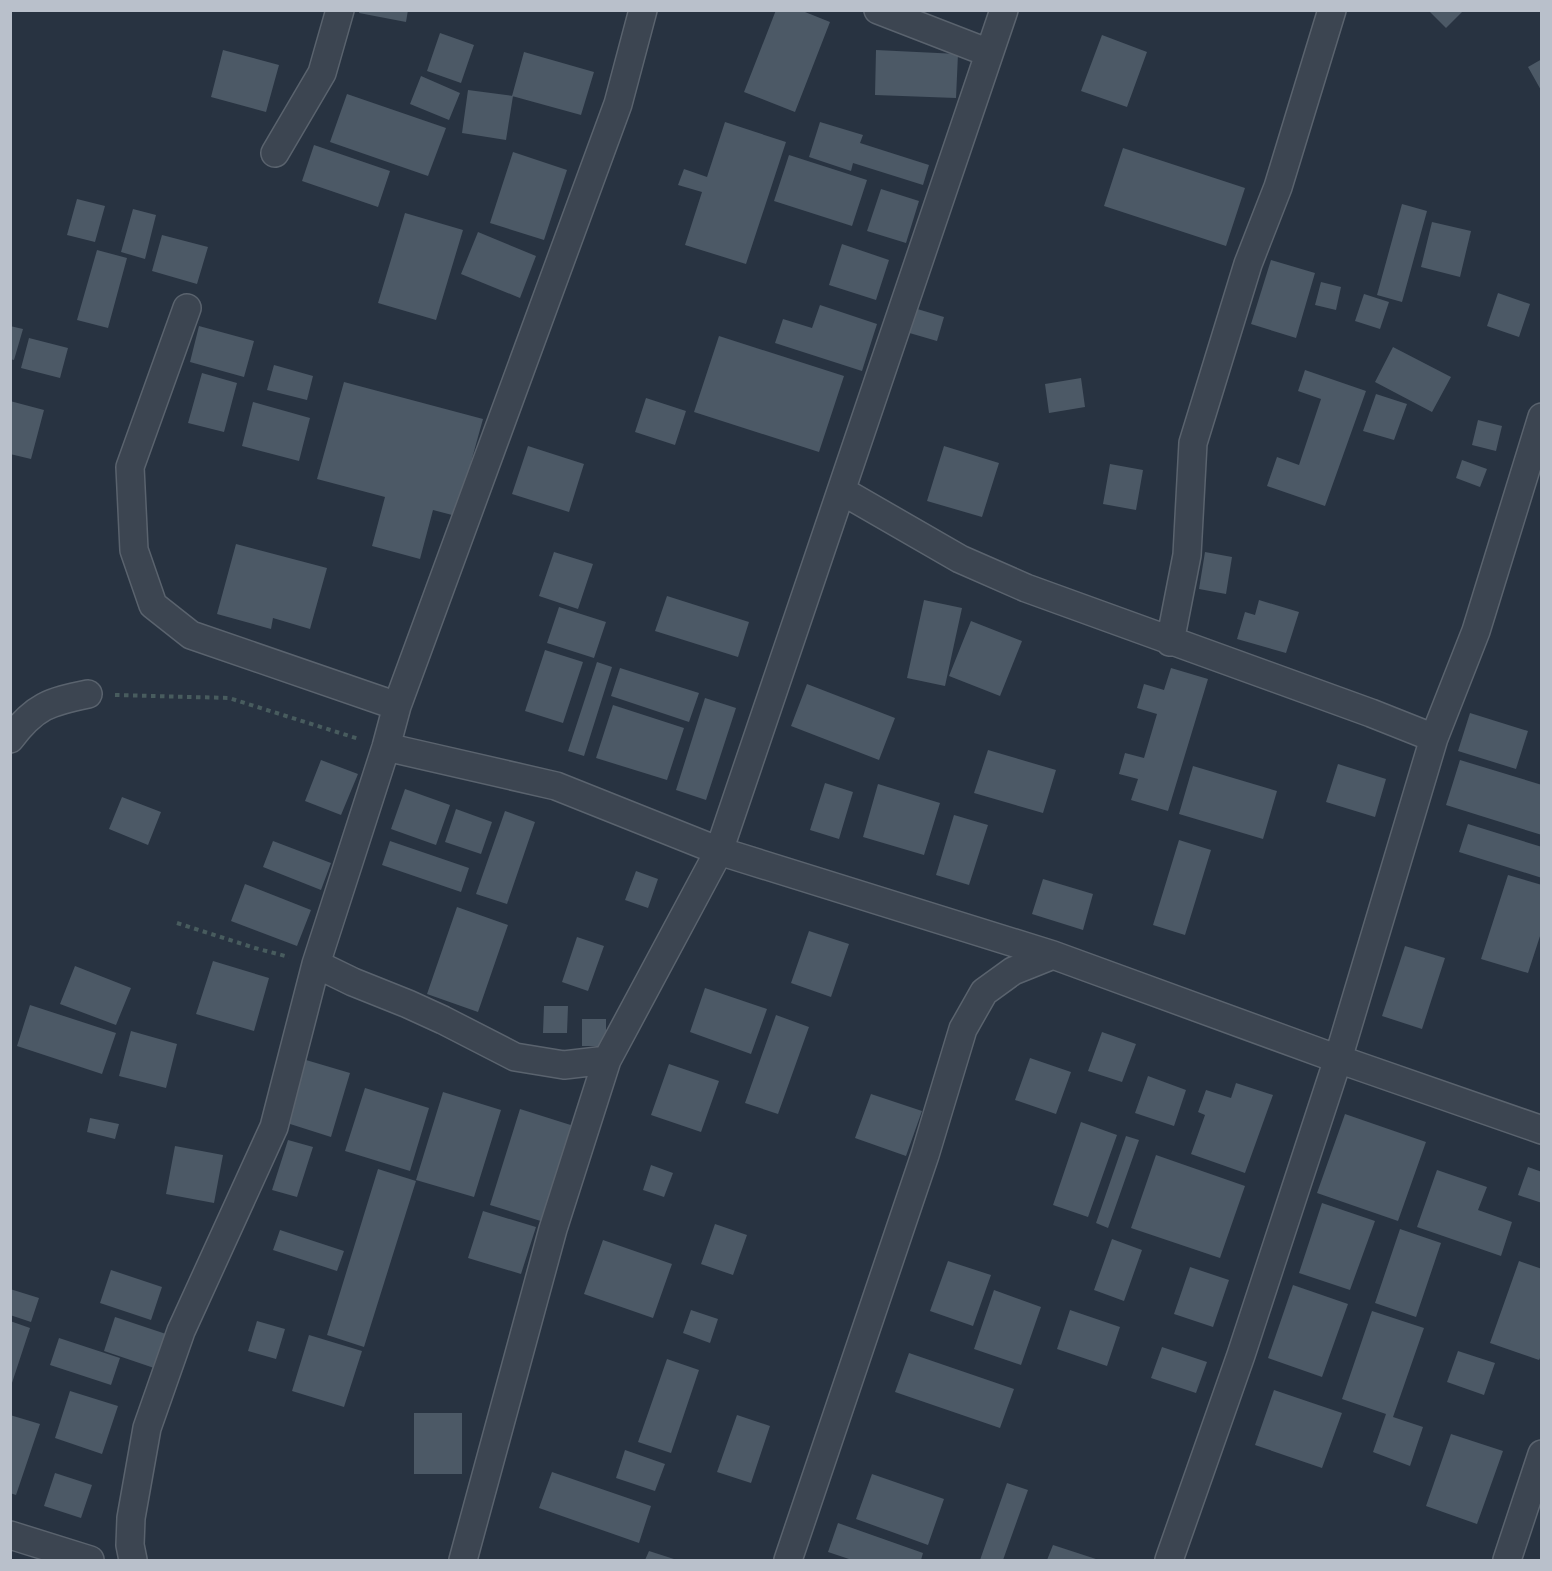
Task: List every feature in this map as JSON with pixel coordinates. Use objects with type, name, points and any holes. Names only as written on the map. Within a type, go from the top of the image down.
[{"type":"street","points":[[275,153],[322,73],[340,10]]},
{"type":"street","points":[[133,1560],[130,1545],[131,1518],[147,1428],[181,1331],[274,1126],[316,964],[386,747],[396,706],[618,104],[644,10]]},
{"type":"street","points":[[878,10],[989,53]]},
{"type":"street","points":[[464,1560],[552,1229],[607,1060],[719,851],[1004,10]]},
{"type":"street","points":[[1170,642],[1187,555],[1193,443],[1248,264],[1278,187],[1332,10]]},
{"type":"street","points":[[187,308],[130,467],[134,550],[153,605],[191,635],[396,706]]},
{"type":"street","points":[[1169,1560],[1241,1355],[1338,1059],[1434,738],[1476,631],[1542,417]]},
{"type":"street","points":[[842,491],[960,559],[1026,588],[1434,738]]},
{"type":"street","points":[[10,739],[24,721],[51,701],[88,694]]},
{"type":"street","points":[[386,747],[556,786],[719,851],[1053,956],[1542,1130]]},
{"type":"street","points":[[788,1560],[925,1155],[963,1029],[984,992],[1013,971],[1053,956]]},
{"type":"street","points":[[316,964],[443,1020],[514,1057],[564,1065],[607,1060]]},
{"type":"street","points":[[1507,1560],[1542,1454]]},
{"type":"street","points":[[10,1535],[90,1560]]},
{"type":"path","points":[[88,694],[229,698],[386,747]]},
{"type":"path","points":[[177,923],[255,948],[316,964]]},
{"type":"building","points":[[360,10],[408,10],[406,22],[359,13]]},
{"type":"building","points":[[776,10],[800,10],[830,22],[795,112],[744,92]]},
{"type":"building","points":[[1428,10],[1464,10],[1446,28]]},
{"type":"building","points":[[440,33],[474,45],[461,83],[427,71]]},
{"type":"building","points":[[1102,35],[1147,52],[1127,107],[1081,91]]},
{"type":"building","points":[[223,50],[279,65],[266,112],[211,97]]},
{"type":"building","points":[[876,50],[958,54],[956,98],[875,95]]},
{"type":"building","points":[[524,52],[594,72],[581,115],[512,96]]},
{"type":"building","points":[[1542,59],[1542,92],[1528,67]]},
{"type":"building","points":[[421,76],[460,93],[449,120],[410,104]]},
{"type":"building","points":[[468,90],[513,96],[506,140],[462,133]]},
{"type":"building","points":[[347,94],[446,128],[428,176],[330,142]]},
{"type":"building","points":[[725,122],[786,142],[746,264],[685,245],[702,192],[678,185],[684,169],[707,177]]},
{"type":"building","points":[[820,122],[863,135],[860,143],[929,165],[923,185],[853,163],[851,171],[809,157]]},
{"type":"building","points":[[314,145],[390,171],[378,207],[302,181]]},
{"type":"building","points":[[1123,148],[1245,188],[1226,246],[1104,206]]},
{"type":"building","points":[[513,152],[567,170],[544,240],[490,223]]},
{"type":"building","points":[[789,155],[867,180],[852,226],[774,201]]},
{"type":"building","points":[[881,189],[919,201],[906,243],[867,231]]},
{"type":"building","points":[[77,199],[105,206],[95,242],[67,235]]},
{"type":"building","points":[[1402,204],[1427,211],[1402,302],[1377,295]]},
{"type":"building","points":[[133,209],[156,215],[145,259],[121,252]]},
{"type":"building","points":[[405,213],[463,230],[436,320],[378,303]]},
{"type":"building","points":[[1432,222],[1471,231],[1460,277],[1421,267]]},
{"type":"building","points":[[478,232],[536,256],[520,298],[461,274]]},
{"type":"building","points":[[162,235],[208,247],[197,284],[152,271]]},
{"type":"building","points":[[842,244],[889,260],[876,300],[829,285]]},
{"type":"building","points":[[97,250],[127,258],[108,328],[77,320]]},
{"type":"building","points":[[1271,260],[1315,273],[1296,338],[1251,324]]},
{"type":"building","points":[[1321,282],[1341,287],[1336,310],[1315,305]]},
{"type":"building","points":[[1498,293],[1530,304],[1519,337],[1487,326]]},
{"type":"building","points":[[1364,294],[1389,302],[1380,329],[1355,321]]},
{"type":"building","points":[[820,305],[877,324],[862,371],[775,343],[783,319],[812,328]]},
{"type":"building","points":[[914,308],[944,317],[937,341],[906,332]]},
{"type":"building","points":[[10,326],[23,329],[14,360],[10,359]]},
{"type":"building","points":[[199,326],[254,341],[244,377],[190,362]]},
{"type":"building","points":[[719,336],[844,376],[819,452],[694,412]]},
{"type":"building","points":[[29,338],[68,348],[60,378],[21,368]]},
{"type":"building","points":[[1393,347],[1451,377],[1432,412],[1375,382]]},
{"type":"building","points":[[274,365],[313,376],[307,400],[267,390]]},
{"type":"building","points":[[1305,370],[1366,391],[1325,506],[1267,486],[1277,457],[1299,465],[1321,399],[1298,391]]},
{"type":"building","points":[[202,373],[237,383],[224,432],[188,423]]},
{"type":"building","points":[[1081,378],[1085,407],[1049,413],[1045,384]]},
{"type":"building","points":[[344,382],[483,419],[456,516],[433,510],[420,559],[372,546],[385,497],[317,479]]},
{"type":"building","points":[[1376,394],[1407,404],[1394,440],[1363,431]]},
{"type":"building","points":[[646,398],[686,411],[675,445],[635,432]]},
{"type":"building","points":[[10,401],[44,410],[31,459],[10,454]]},
{"type":"building","points":[[253,402],[310,418],[299,461],[242,446]]},
{"type":"building","points":[[1478,420],[1502,426],[1496,451],[1472,445]]},
{"type":"building","points":[[528,446],[584,464],[569,512],[512,494]]},
{"type":"building","points":[[944,446],[999,463],[982,517],[927,501]]},
{"type":"building","points":[[1462,460],[1487,469],[1480,487],[1456,478]]},
{"type":"building","points":[[1110,464],[1143,470],[1136,510],[1103,504]]},
{"type":"building","points":[[236,544],[327,568],[310,629],[273,618],[271,629],[217,614]]},
{"type":"building","points":[[554,552],[593,564],[578,609],[539,596]]},
{"type":"building","points":[[1205,552],[1232,557],[1226,594],[1199,589]]},
{"type":"building","points":[[667,596],[749,622],[738,657],[655,631]]},
{"type":"building","points":[[924,600],[962,608],[945,686],[907,678]]},
{"type":"building","points":[[1259,600],[1299,612],[1286,653],[1237,639],[1245,612],[1255,615]]},
{"type":"building","points":[[559,607],[606,622],[594,658],[547,643]]},
{"type":"building","points":[[971,621],[1022,641],[1000,696],[949,676]]},
{"type":"building","points":[[545,650],[583,662],[563,723],[525,711]]},
{"type":"building","points":[[597,662],[612,667],[584,756],[568,751]]},
{"type":"building","points":[[620,668],[699,693],[689,722],[611,696]]},
{"type":"building","points":[[1171,668],[1208,679],[1168,811],[1131,800],[1138,779],[1119,774],[1125,753],[1144,758],[1157,714],[1137,708],[1144,684],[1164,690]]},
{"type":"building","points":[[807,684],[895,718],[879,760],[791,726]]},
{"type":"building","points":[[705,698],[736,708],[706,800],[676,790]]},
{"type":"building","points":[[613,705],[684,728],[667,780],[596,758]]},
{"type":"building","points":[[1470,713],[1528,731],[1516,769],[1458,751]]},
{"type":"building","points":[[988,750],[1056,770],[1043,813],[974,793]]},
{"type":"building","points":[[321,760],[358,774],[341,815],[305,801]]},
{"type":"building","points":[[1460,760],[1542,785],[1542,835],[1446,805]]},
{"type":"building","points":[[1338,764],[1386,779],[1375,817],[1326,802]]},
{"type":"building","points":[[1193,766],[1277,791],[1263,839],[1179,814]]},
{"type":"building","points":[[825,783],[853,792],[839,839],[810,830]]},
{"type":"building","points":[[878,784],[940,803],[924,855],[863,837]]},
{"type":"building","points":[[405,789],[450,805],[436,845],[391,829]]},
{"type":"building","points":[[122,797],[161,812],[148,845],[109,829]]},
{"type":"building","points":[[456,809],[492,822],[481,854],[445,842]]},
{"type":"building","points":[[505,811],[535,822],[507,904],[476,894]]},
{"type":"building","points":[[954,815],[988,825],[969,885],[936,875]]},
{"type":"building","points":[[1468,824],[1542,847],[1542,878],[1459,852]]},
{"type":"building","points":[[1179,840],[1211,850],[1185,935],[1153,925]]},
{"type":"building","points":[[273,841],[331,863],[321,890],[263,867]]},
{"type":"building","points":[[390,841],[469,868],[461,892],[382,865]]},
{"type":"building","points":[[636,871],[658,879],[648,908],[625,900]]},
{"type":"building","points":[[1508,875],[1542,885],[1542,930],[1528,973],[1481,959]]},
{"type":"building","points":[[1043,879],[1093,894],[1083,930],[1032,914]]},
{"type":"building","points":[[245,884],[311,910],[297,946],[231,921]]},
{"type":"building","points":[[457,907],[508,925],[478,1012],[427,994]]},
{"type":"building","points":[[809,931],[849,944],[831,997],[791,983]]},
{"type":"building","points":[[577,937],[604,946],[588,991],[562,982]]},
{"type":"building","points":[[1405,946],[1445,958],[1422,1029],[1382,1016]]},
{"type":"building","points":[[213,961],[269,978],[254,1031],[196,1014]]},
{"type":"building","points":[[75,966],[131,988],[116,1025],[60,1004]]},
{"type":"building","points":[[705,988],[767,1009],[751,1054],[690,1032]]},
{"type":"building","points":[[30,1005],[116,1033],[102,1074],[17,1046]]},
{"type":"building","points":[[544,1006],[568,1006],[567,1033],[543,1033]]},
{"type":"building","points":[[776,1015],[809,1027],[778,1114],[745,1103]]},
{"type":"building","points":[[582,1019],[606,1019],[606,1046],[582,1046]]},
{"type":"building","points":[[131,1031],[177,1044],[166,1088],[119,1076]]},
{"type":"building","points":[[1102,1032],[1136,1044],[1122,1082],[1088,1071]]},
{"type":"building","points":[[1030,1058],[1071,1072],[1056,1114],[1015,1100]]},
{"type":"building","points":[[306,1060],[350,1073],[331,1137],[287,1123]]},
{"type":"building","points":[[669,1064],[719,1081],[701,1132],[651,1115]]},
{"type":"building","points":[[1148,1076],[1186,1090],[1174,1126],[1135,1113]]},
{"type":"building","points":[[1236,1083],[1273,1095],[1245,1173],[1191,1154],[1205,1115],[1198,1112],[1206,1090],[1231,1098]]},
{"type":"building","points":[[365,1088],[429,1108],[410,1171],[345,1151]]},
{"type":"building","points":[[443,1092],[501,1110],[474,1197],[416,1180]]},
{"type":"building","points":[[871,1094],[922,1111],[906,1156],[855,1138]]},
{"type":"building","points":[[520,1109],[577,1127],[547,1223],[490,1205]]},
{"type":"building","points":[[1345,1114],[1426,1142],[1398,1221],[1317,1193]]},
{"type":"building","points":[[90,1118],[119,1124],[115,1139],[87,1132]]},
{"type":"building","points":[[1081,1122],[1117,1135],[1088,1217],[1053,1205]]},
{"type":"building","points":[[1126,1136],[1139,1140],[1108,1228],[1096,1223]]},
{"type":"building","points":[[288,1140],[313,1147],[297,1197],[272,1190]]},
{"type":"building","points":[[175,1146],[223,1155],[214,1203],[166,1194]]},
{"type":"building","points":[[1156,1155],[1245,1186],[1220,1258],[1131,1228]]},
{"type":"building","points":[[651,1165],[673,1173],[664,1197],[643,1190]]},
{"type":"building","points":[[1528,1167],[1542,1172],[1542,1203],[1518,1195]]},
{"type":"building","points":[[378,1169],[416,1181],[364,1347],[327,1335]]},
{"type":"building","points":[[1437,1170],[1487,1187],[1478,1210],[1512,1222],[1501,1256],[1417,1227]]},
{"type":"building","points":[[1322,1203],[1375,1221],[1350,1290],[1299,1273]]},
{"type":"building","points":[[483,1211],[536,1227],[521,1274],[468,1258]]},
{"type":"building","points":[[715,1224],[747,1235],[733,1275],[701,1264]]},
{"type":"building","points":[[1400,1229],[1441,1243],[1416,1317],[1375,1303]]},
{"type":"building","points":[[280,1230],[344,1251],[337,1271],[273,1250]]},
{"type":"building","points":[[1112,1239],[1142,1250],[1124,1301],[1094,1290]]},
{"type":"building","points":[[603,1240],[672,1264],[653,1318],[584,1294]]},
{"type":"building","points":[[948,1261],[991,1275],[973,1326],[930,1311]]},
{"type":"building","points":[[1519,1261],[1542,1269],[1542,1354],[1539,1360],[1490,1343]]},
{"type":"building","points":[[1190,1267],[1229,1280],[1213,1327],[1174,1314]]},
{"type":"building","points":[[111,1270],[162,1287],[151,1320],[100,1303]]},
{"type":"building","points":[[1293,1285],[1348,1304],[1322,1377],[1268,1358]]},
{"type":"building","points":[[10,1289],[39,1298],[31,1322],[10,1315]]},
{"type":"building","points":[[994,1290],[1041,1307],[1021,1365],[974,1349]]},
{"type":"building","points":[[691,1310],[718,1319],[710,1343],[683,1333]]},
{"type":"building","points":[[1070,1310],[1120,1327],[1107,1366],[1057,1349]]},
{"type":"building","points":[[1372,1311],[1424,1328],[1393,1417],[1423,1427],[1410,1466],[1373,1452],[1386,1414],[1342,1399]]},
{"type":"building","points":[[115,1317],[169,1335],[157,1369],[104,1351]]},
{"type":"building","points":[[10,1321],[30,1328],[11,1386],[10,1386]]},
{"type":"building","points":[[257,1321],[285,1329],[276,1359],[248,1351]]},
{"type":"building","points":[[309,1335],[362,1351],[344,1407],[292,1391]]},
{"type":"building","points":[[59,1338],[120,1358],[111,1385],[50,1365]]},
{"type":"building","points":[[1162,1347],[1207,1362],[1196,1393],[1151,1378]]},
{"type":"building","points":[[1458,1351],[1495,1363],[1484,1395],[1447,1382]]},
{"type":"building","points":[[909,1353],[1014,1389],[1000,1428],[895,1392]]},
{"type":"building","points":[[667,1359],[699,1370],[671,1453],[638,1442]]},
{"type":"building","points":[[1274,1390],[1342,1413],[1322,1468],[1255,1445]]},
{"type":"building","points":[[70,1391],[118,1406],[102,1454],[55,1438]]},
{"type":"building","points":[[414,1413],[462,1413],[462,1474],[414,1474]]},
{"type":"building","points":[[10,1415],[40,1424],[16,1495],[10,1493]]},
{"type":"building","points":[[737,1415],[770,1426],[751,1483],[717,1472]]},
{"type":"building","points":[[1451,1434],[1503,1451],[1477,1524],[1426,1506]]},
{"type":"building","points":[[625,1450],[665,1464],[655,1491],[616,1478]]},
{"type":"building","points":[[552,1472],[651,1506],[639,1543],[539,1508]]},
{"type":"building","points":[[55,1473],[92,1485],[81,1518],[44,1506]]},
{"type":"building","points":[[872,1474],[944,1499],[928,1545],[856,1519]]},
{"type":"building","points":[[1007,1483],[1028,1490],[1003,1560],[980,1560]]},
{"type":"building","points":[[838,1523],[923,1553],[921,1560],[852,1560],[828,1552]]},
{"type":"building","points":[[1053,1545],[1099,1560],[1047,1560]]},
{"type":"building","points":[[649,1551],[677,1560],[645,1560]]}]
